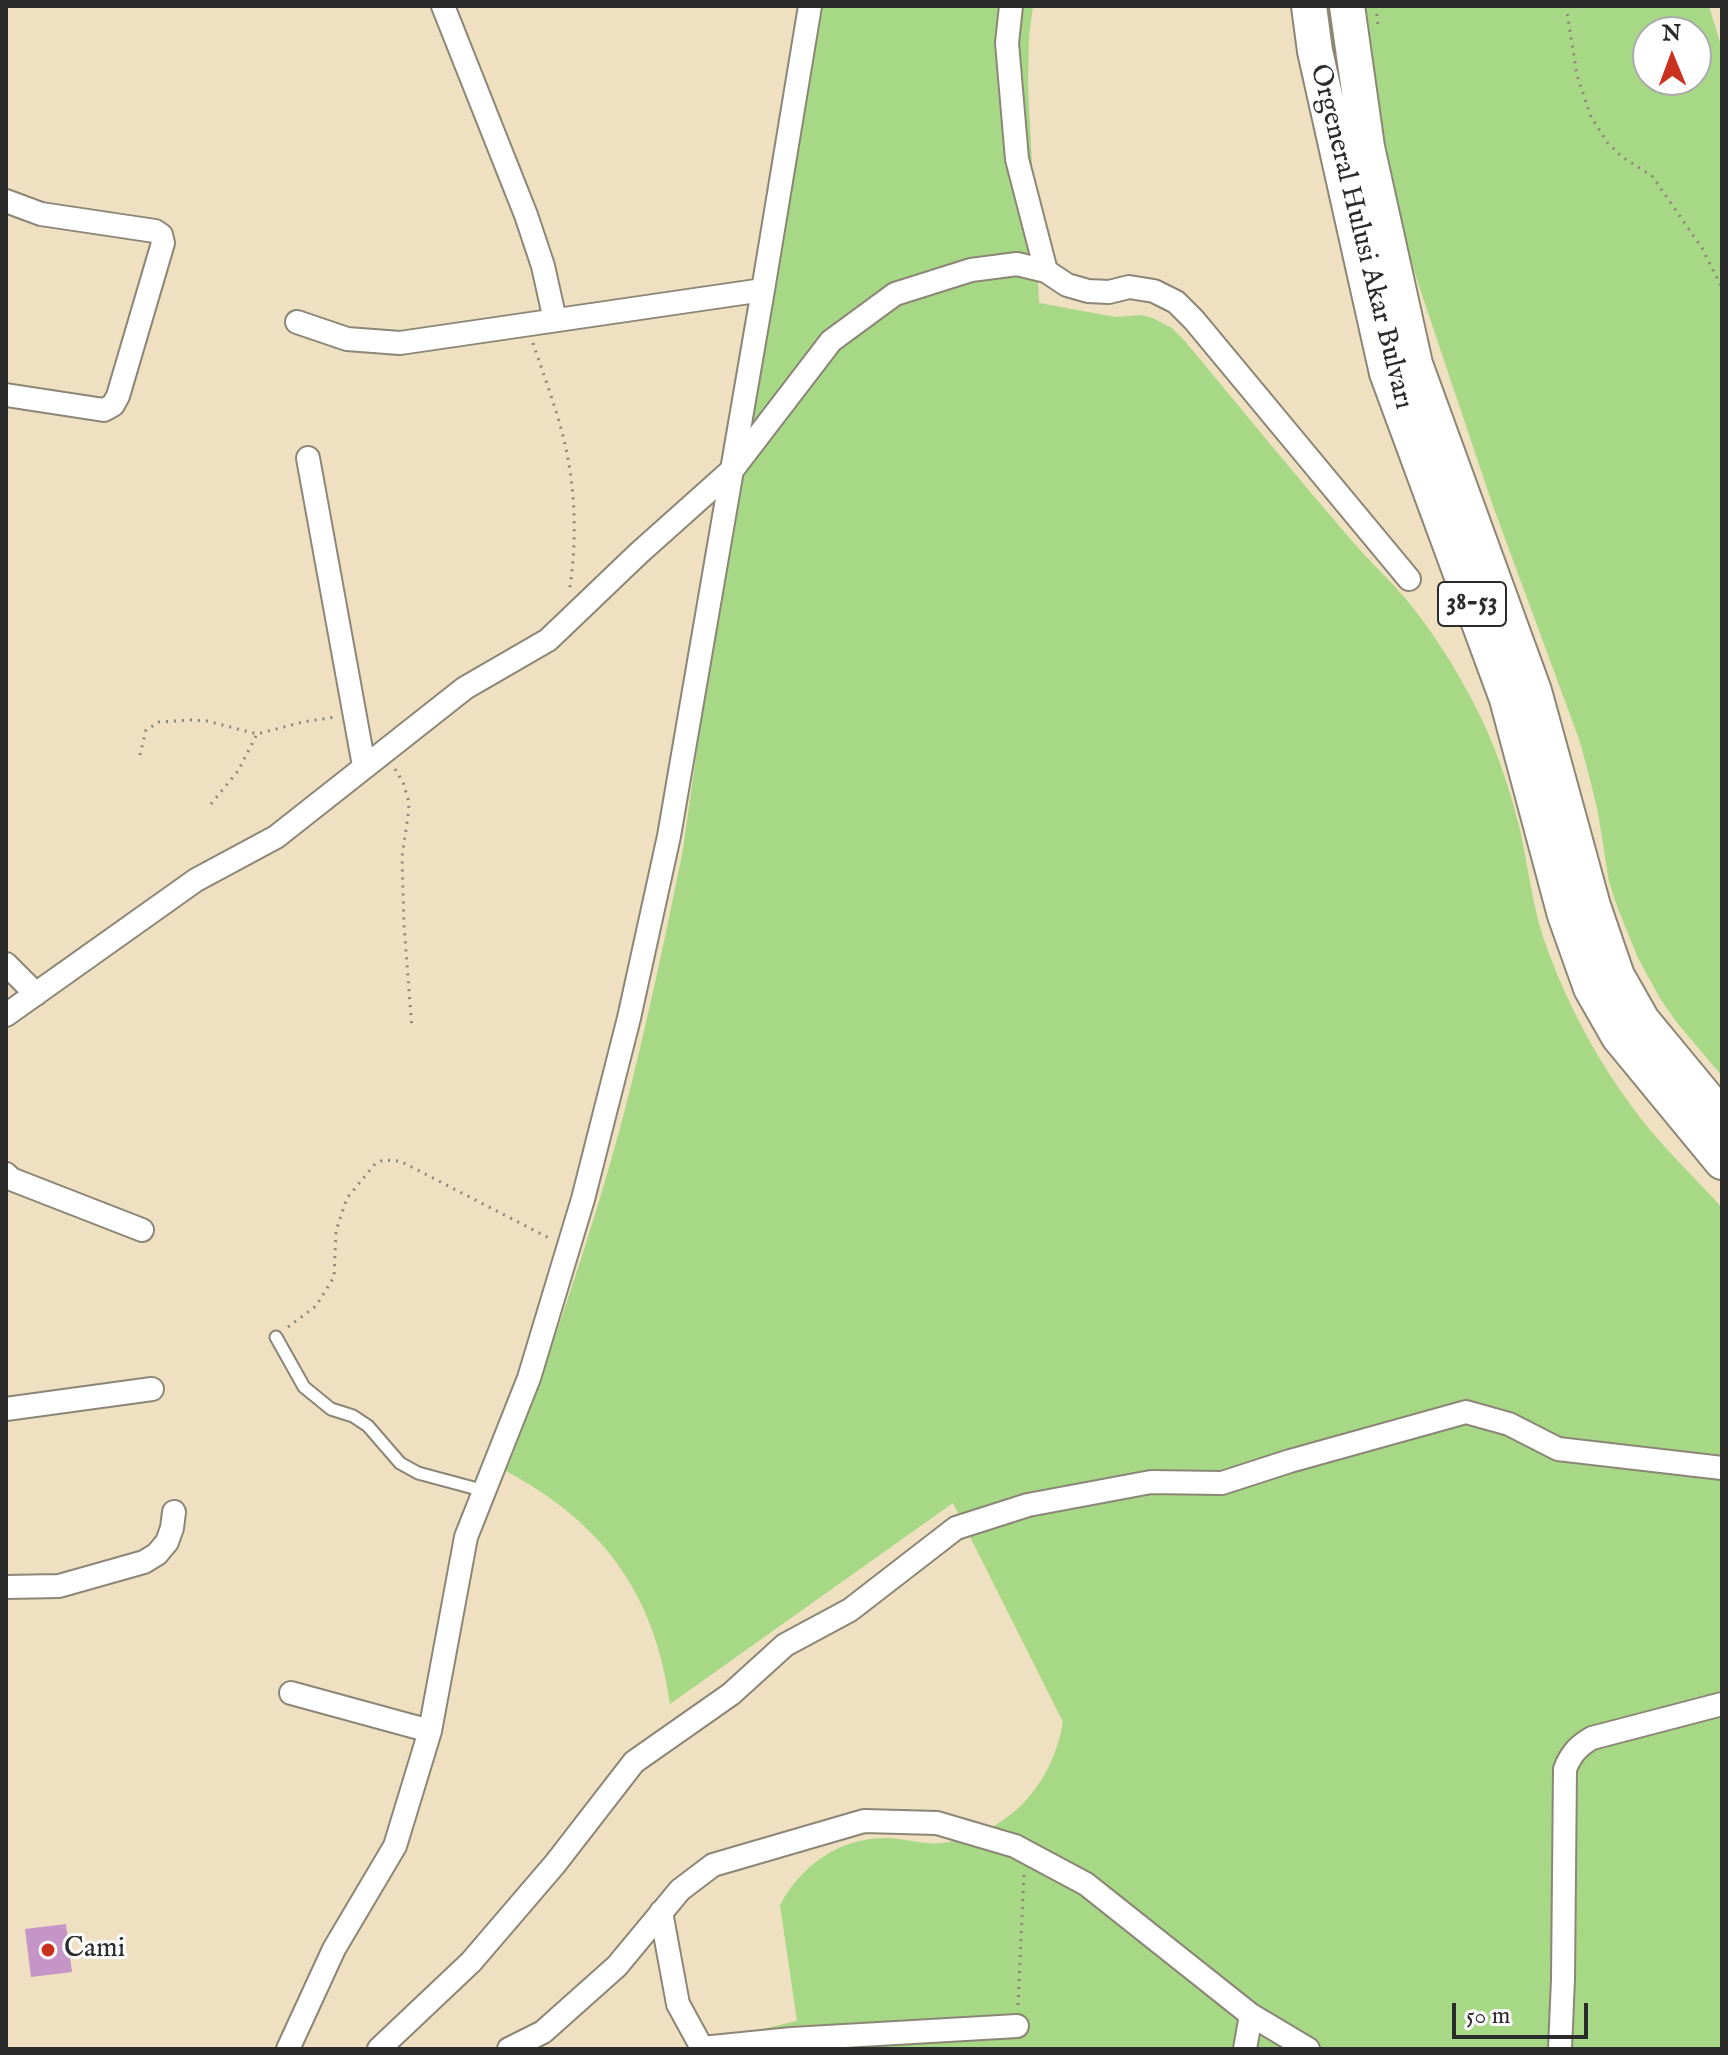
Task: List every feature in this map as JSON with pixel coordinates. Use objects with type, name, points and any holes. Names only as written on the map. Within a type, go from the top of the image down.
[{"type":"main road","name":"Orgeneral Hulusi Akar Bulvarı","points":[[1309,6],[1315,51],[1387,373],[1507,699],[1565,915],[1591,988],[1619,1037],[1722,1162]]},
{"type":"main road","name":"Orgeneral Hulusi Akar Bulvarı","points":[[1347,6],[1367,147],[1415,364],[1534,691],[1593,906],[1617,976],[1642,1020],[1722,1117]]},
{"type":"street","points":[[443,6],[526,215],[543,266],[555,320]]},
{"type":"street","points":[[288,2049],[334,1949],[395,1846],[430,1731],[466,1537],[529,1378],[583,1199],[629,1018],[666,851],[810,6]]},
{"type":"street","points":[[1011,6],[1007,43],[1017,159],[1046,271]]},
{"type":"street","points":[[6,201],[41,214],[155,231],[161,235],[163,243],[113,405],[104,410],[6,395]]},
{"type":"street","points":[[6,1015],[196,880],[276,837],[465,688],[548,640],[733,469],[831,341],[895,294],[971,270],[1017,264],[1046,271],[1067,285],[1088,291],[1109,292],[1129,287],[1154,291],[1176,302],[1409,579]]},
{"type":"street","points":[[297,322],[347,339],[400,343],[763,290]]},
{"type":"street","points":[[308,458],[354,714],[371,760]]},
{"type":"street","points":[[6,964],[36,994]]},
{"type":"street","points":[[6,1174],[11,1179],[142,1230]]},
{"type":"street","points":[[6,1409],[152,1389]]},
{"type":"street","points":[[379,2049],[471,1962],[555,1864],[634,1762],[731,1694],[785,1645],[850,1610],[956,1528],[1028,1505],[1151,1482],[1222,1483],[1466,1412],[1509,1424],[1558,1449],[1722,1468]]},
{"type":"street","points":[[6,1587],[59,1586],[144,1562],[157,1554],[167,1542],[174,1512]]},
{"type":"street","points":[[291,1693],[430,1731]]},
{"type":"street","points":[[1560,2049],[1565,1769],[1570,1756],[1579,1745],[1592,1738],[1722,1704]]},
{"type":"street","points":[[509,2049],[543,2032],[617,1966],[680,1890],[713,1865],[864,1821],[937,1823],[1025,1851],[1086,1884],[1251,2015],[1308,2049]]},
{"type":"street","points":[[661,1912],[678,2004],[702,2048],[792,2039],[1017,2026]]},
{"type":"street","points":[[1245,2049],[1251,2015]]},
{"type":"lane","points":[[276,1337],[304,1387],[331,1409],[353,1416],[368,1426],[400,1463],[418,1473],[485,1491]]},
{"type":"path","points":[[1566,6],[1577,75],[1591,117],[1621,156],[1652,176],[1702,248],[1722,288]]},
{"type":"path","points":[[528,324],[565,441],[573,497],[575,525],[571,577],[561,628]]},
{"type":"path","points":[[140,755],[146,730],[159,722],[207,721],[257,734],[303,722],[354,714]]},
{"type":"path","points":[[211,804],[238,771],[257,734]]},
{"type":"path","points":[[371,760],[396,771],[408,799],[402,857],[412,1029]]},
{"type":"path","points":[[276,1337],[316,1306],[334,1277],[336,1231],[347,1198],[368,1170],[383,1160],[400,1161],[568,1248]]},
{"type":"path","points":[[1017,2026],[1025,1851]]},
{"type":"green space","points":[[802,6],[1033,6],[1028,85],[1039,303],[1116,317],[1141,315],[1172,328],[1424,622],[1465,687],[1494,747],[1516,813],[1543,937],[1564,990],[1590,1042],[1638,1114],[1722,1208],[1722,2049],[676,2049],[797,2021],[780,1905],[800,1877],[825,1856],[854,1842],[888,1838],[943,1843],[988,1829],[1024,1803],[1038,1786],[1049,1766],[1063,1722],[953,1503],[670,1704],[652,1628],[619,1566],[597,1539],[570,1514],[506,1471],[569,1296],[611,1162],[640,1050],[683,849]]},
{"type":"green space","points":[[1354,6],[1709,6],[1722,49],[1722,1076],[1661,1000],[1638,958],[1618,909],[1609,882],[1598,813],[1579,739],[1493,506],[1403,233]]},
{"type":"building","name":"Cami","points":[[66,1924],[72,1972],[31,1977],[25,1929]]},
{"type":"place","name":"Cami","points":[[48,1950]]}]
